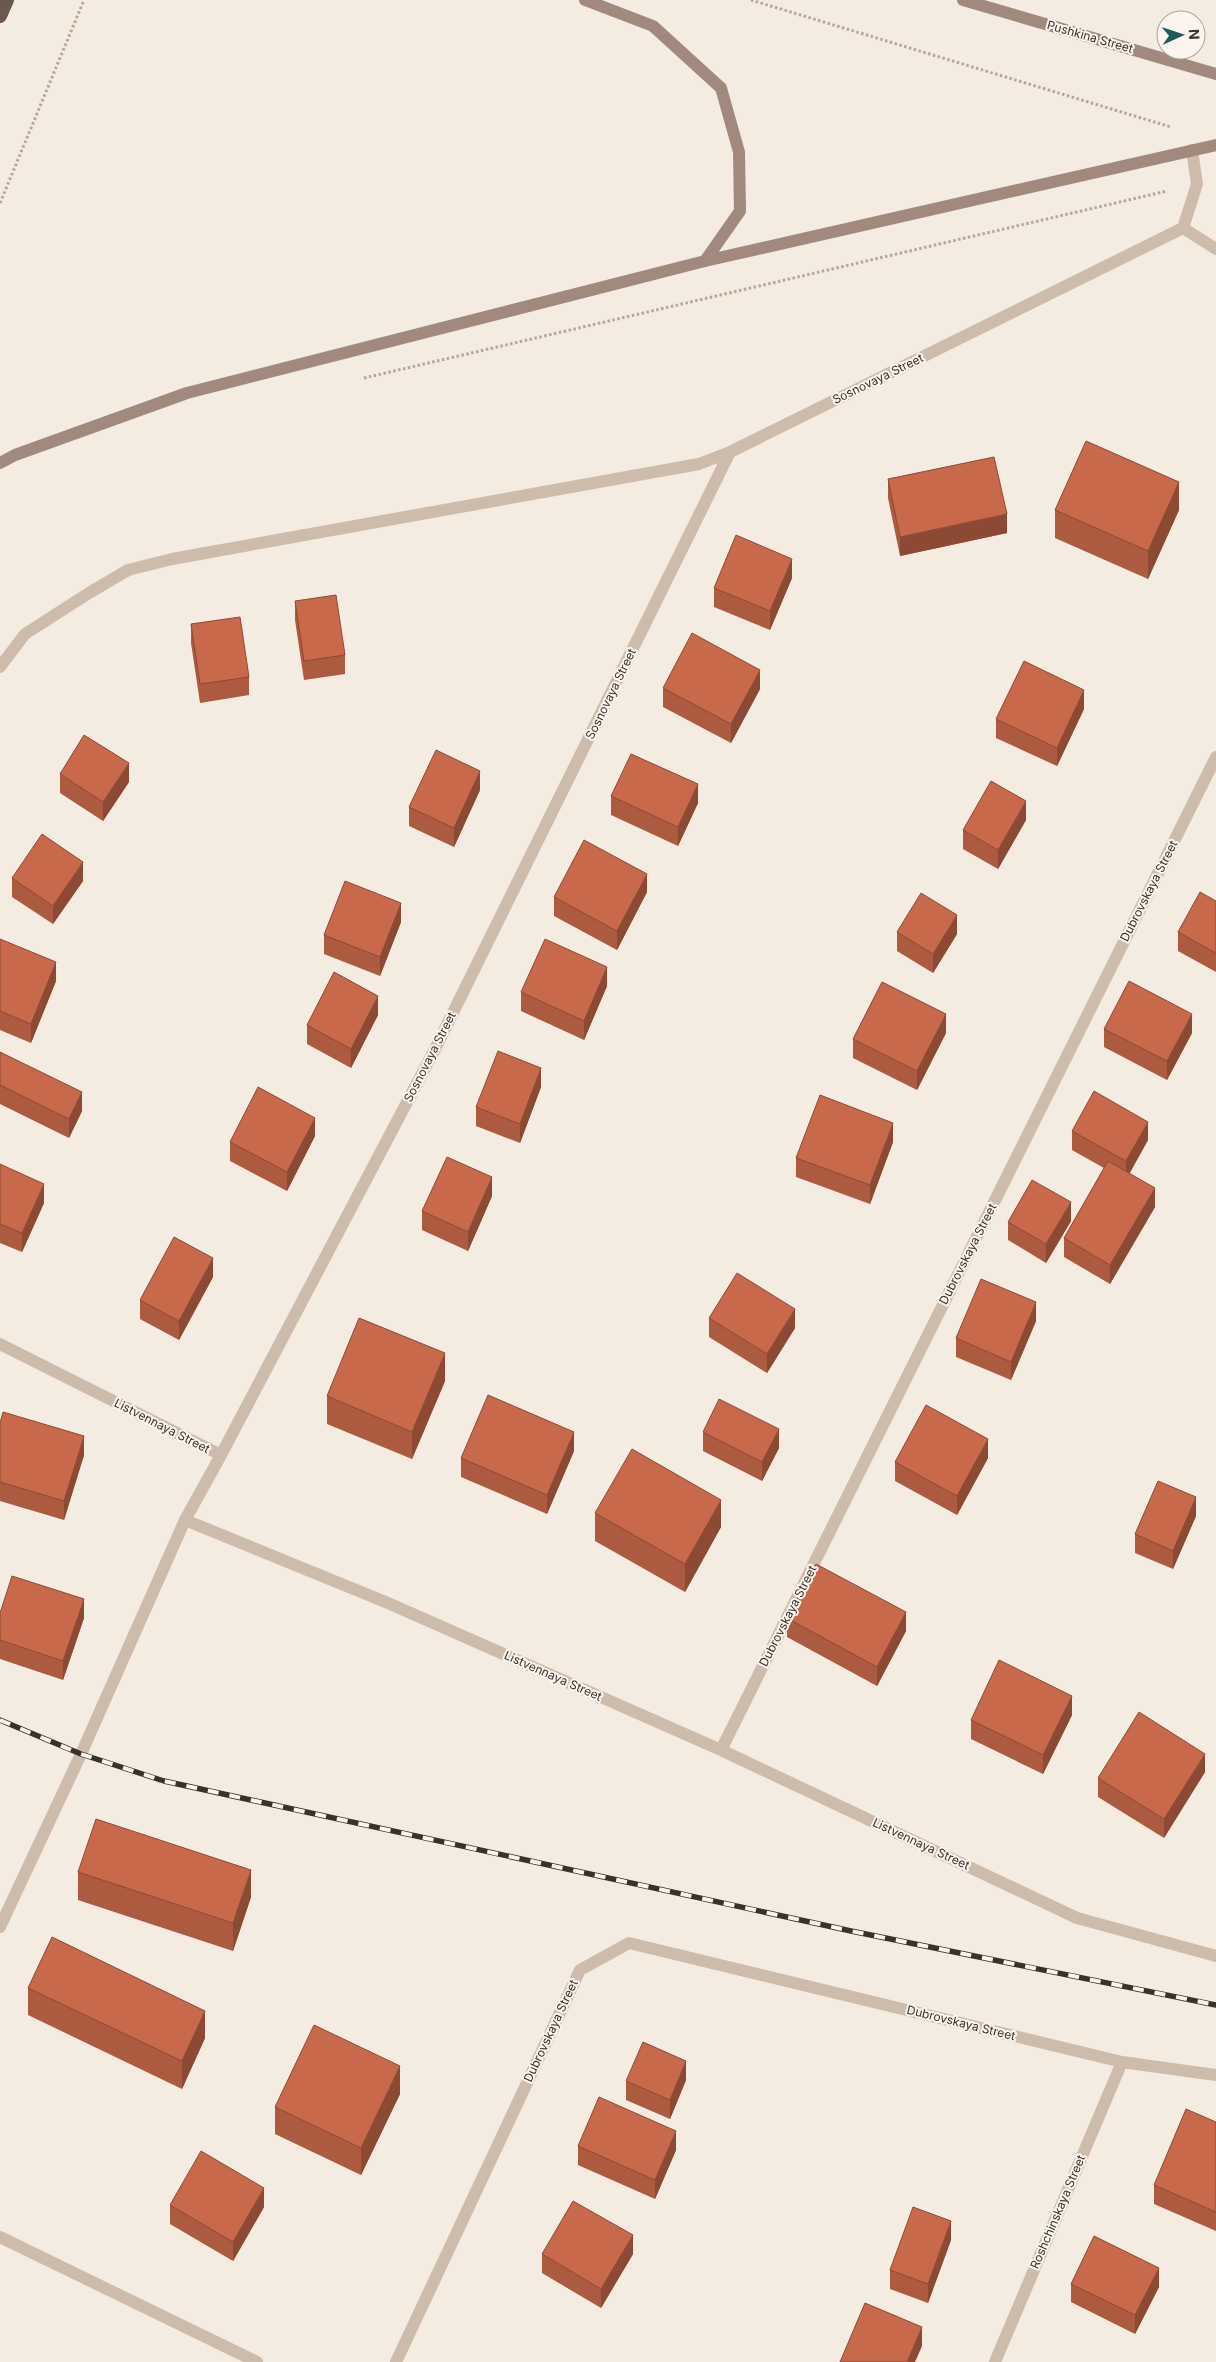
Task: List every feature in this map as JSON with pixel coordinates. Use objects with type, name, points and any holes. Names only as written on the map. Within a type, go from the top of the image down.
[{"type":"highway","points":[[0,16],[7,0]]},
{"type":"main road","points":[[585,0],[653,26],[721,88],[739,152],[740,211],[705,262]]},
{"type":"main road","name":"Pushkina Street","points":[[963,0],[1216,74]]},
{"type":"main road","points":[[0,463],[14,455],[187,393],[705,262],[1216,145]]},
{"type":"street","points":[[1192,150],[1197,184],[1182,228],[1216,249]]},
{"type":"street","name":"Sosnovaya Street","points":[[221,1455],[435,1050],[730,452],[1182,228]]},
{"type":"street","points":[[0,667],[25,634],[128,570],[172,559],[699,464],[730,452]]},
{"type":"street","name":"Dubrovskaya Street","points":[[721,1750],[1216,757]]},
{"type":"street","name":"Listvennaya Street","points":[[0,1344],[221,1455],[185,1520],[388,1603],[721,1750],[1077,1918],[1216,1956]]},
{"type":"street","points":[[0,1926],[81,1754],[185,1520]]},
{"type":"street","name":"Dubrovskaya Street","points":[[396,2362],[580,1970],[629,1943],[1122,2062],[1216,2075]]},
{"type":"street","name":"Roshchinskaya Street","points":[[995,2362],[1122,2062]]},
{"type":"street","points":[[0,2237],[257,2362]]},
{"type":"path","points":[[0,203],[84,0]]},
{"type":"path","points":[[750,0],[1172,127]]},
{"type":"path","points":[[358,379],[1197,184]]},
{"type":"building","points":[[1086,441],[1179,482],[1148,551],[1055,510]]},
{"type":"building","points":[[994,457],[1007,514],[900,537],[888,479]]},
{"type":"building","points":[[736,535],[792,559],[770,611],[714,588]]},
{"type":"building","points":[[336,595],[345,655],[304,661],[295,601]]},
{"type":"building","points":[[240,617],[249,677],[200,684],[191,624]]},
{"type":"building","points":[[692,633],[760,670],[731,724],[663,688]]},
{"type":"building","points":[[1024,661],[1084,690],[1057,748],[996,719]]},
{"type":"building","points":[[84,735],[129,763],[103,802],[60,774]]},
{"type":"building","points":[[436,750],[480,771],[454,828],[409,807]]},
{"type":"building","points":[[631,754],[698,784],[678,827],[611,796]]},
{"type":"building","points":[[991,781],[1026,801],[998,850],[963,830]]},
{"type":"building","points":[[42,834],[83,862],[53,906],[12,878]]},
{"type":"building","points":[[584,840],[647,874],[617,931],[554,897]]},
{"type":"building","points":[[345,881],[401,903],[380,957],[324,935]]},
{"type":"building","points":[[1200,892],[1216,901],[1216,953],[1178,932]]},
{"type":"building","points":[[921,893],[957,915],[933,954],[897,932]]},
{"type":"building","points":[[0,939],[56,962],[31,1024],[0,1011]]},
{"type":"building","points":[[545,939],[607,967],[584,1021],[521,992]]},
{"type":"building","points":[[334,972],[378,996],[351,1049],[307,1025]]},
{"type":"building","points":[[1129,981],[1192,1014],[1167,1061],[1104,1029]]},
{"type":"building","points":[[882,982],[946,1014],[917,1071],[853,1039]]},
{"type":"building","points":[[498,1051],[541,1068],[520,1124],[476,1107]]},
{"type":"building","points":[[0,1052],[82,1092],[69,1119],[0,1085]]},
{"type":"building","points":[[258,1087],[315,1118],[287,1172],[230,1142]]},
{"type":"building","points":[[1094,1091],[1148,1122],[1126,1161],[1072,1131]]},
{"type":"building","points":[[820,1095],[893,1123],[870,1185],[796,1158]]},
{"type":"building","points":[[447,1157],[492,1177],[468,1232],[422,1211]]},
{"type":"building","points":[[1108,1161],[1155,1188],[1110,1265],[1064,1238]]},
{"type":"building","points":[[0,1164],[44,1184],[22,1233],[0,1224]]},
{"type":"building","points":[[1032,1180],[1071,1202],[1046,1244],[1008,1222]]},
{"type":"building","points":[[174,1237],[213,1258],[179,1321],[140,1300]]},
{"type":"building","points":[[737,1273],[795,1309],[767,1354],[709,1318]]},
{"type":"building","points":[[981,1279],[1036,1302],[1011,1362],[956,1338]]},
{"type":"building","points":[[359,1318],[445,1353],[412,1432],[327,1396]]},
{"type":"building","points":[[488,1395],[574,1432],[547,1495],[461,1458]]},
{"type":"building","points":[[719,1399],[779,1429],[762,1462],[703,1432]]},
{"type":"building","points":[[926,1405],[988,1439],[957,1496],[895,1462]]},
{"type":"building","points":[[3,1412],[84,1436],[64,1501],[0,1482],[0,1423]]},
{"type":"building","points":[[632,1449],[721,1500],[685,1564],[595,1513]]},
{"type":"building","points":[[1158,1481],[1196,1497],[1173,1551],[1135,1534]]},
{"type":"building","points":[[816,1564],[906,1612],[877,1667],[787,1618]]},
{"type":"building","points":[[12,1576],[84,1599],[63,1661],[0,1640],[0,1613]]},
{"type":"building","points":[[999,1660],[1072,1696],[1043,1755],[971,1720]]},
{"type":"building","points":[[1139,1712],[1205,1754],[1164,1819],[1098,1778]]},
{"type":"building","points":[[96,1819],[251,1870],[233,1923],[78,1872]]},
{"type":"building","points":[[52,1937],[205,2011],[182,2061],[28,1988]]},
{"type":"building","points":[[314,2025],[400,2066],[361,2148],[275,2107]]},
{"type":"building","points":[[643,2042],[686,2061],[670,2100],[626,2081]]},
{"type":"building","points":[[599,2097],[676,2131],[655,2180],[578,2146]]},
{"type":"building","points":[[1186,2109],[1216,2122],[1216,2212],[1154,2185]]},
{"type":"building","points":[[201,2151],[264,2188],[233,2242],[170,2205]]},
{"type":"building","points":[[573,2201],[633,2235],[601,2289],[542,2254]]},
{"type":"building","points":[[913,2207],[951,2221],[928,2284],[890,2270]]},
{"type":"building","points":[[1094,2236],[1159,2268],[1135,2315],[1071,2284]]},
{"type":"building","points":[[865,2303],[922,2327],[907,2362],[840,2362]]},
{"type":"railway","points":[[0,1720],[81,1754],[164,1781],[851,1931],[1216,2005]]}]
